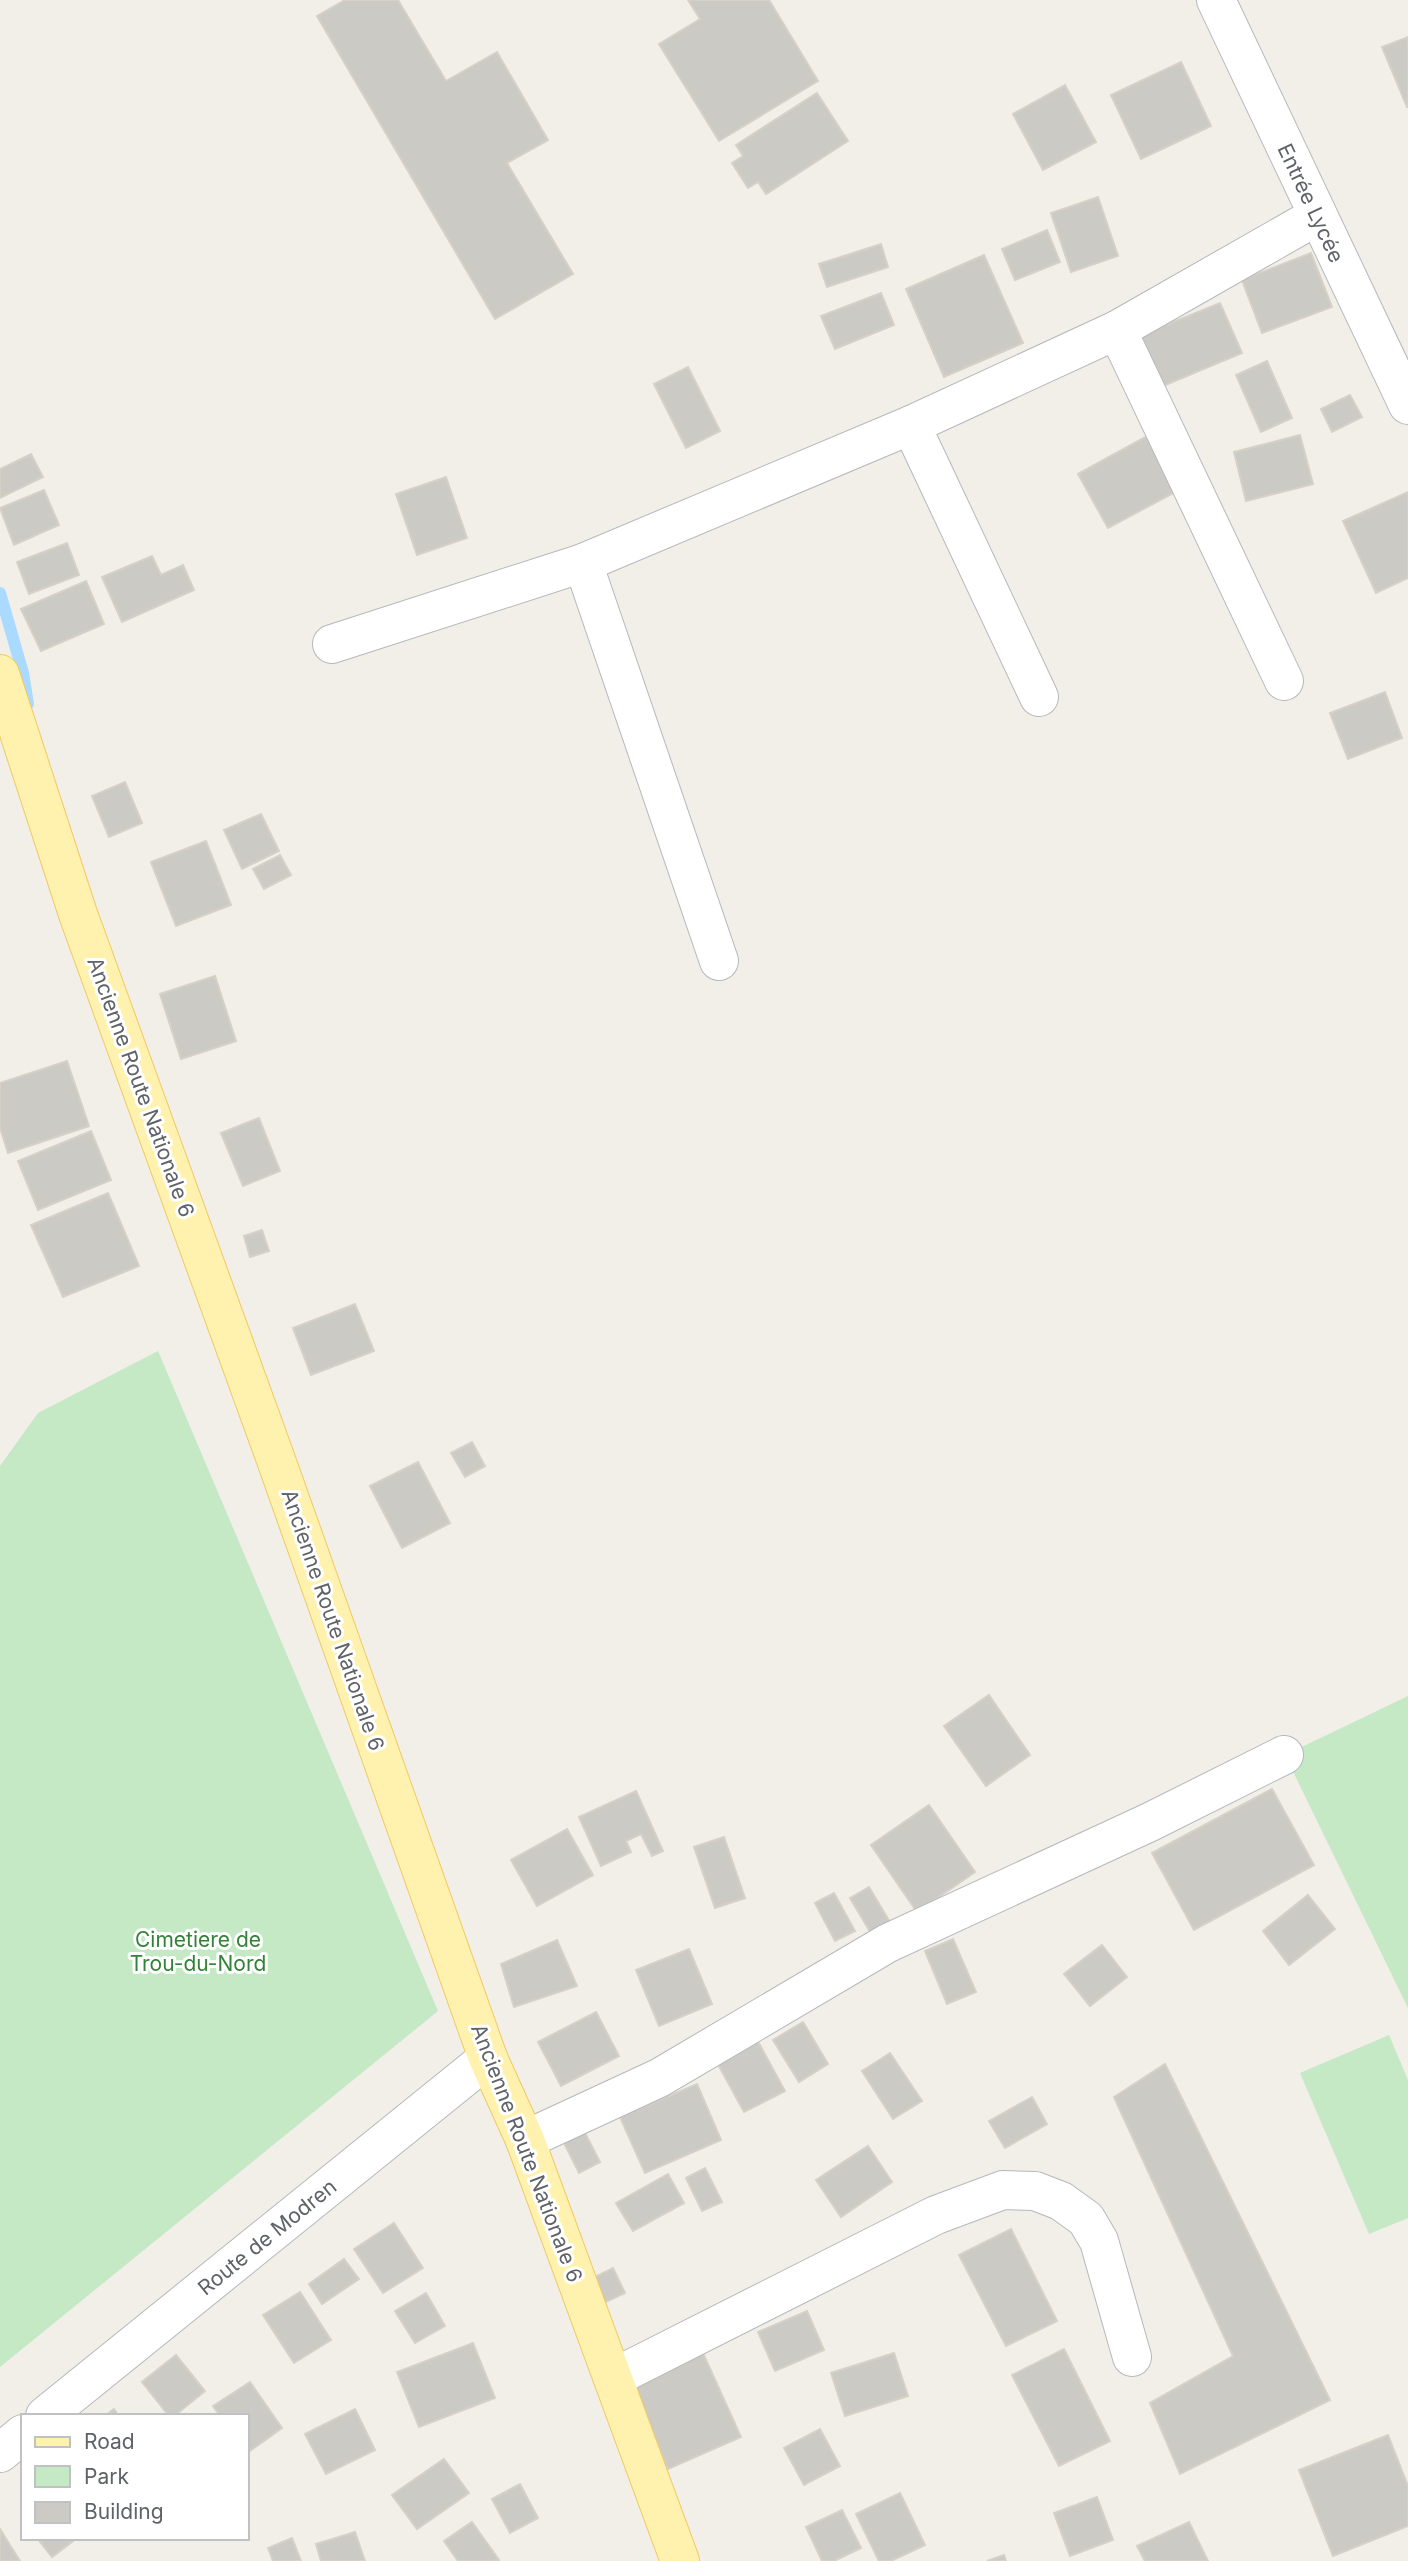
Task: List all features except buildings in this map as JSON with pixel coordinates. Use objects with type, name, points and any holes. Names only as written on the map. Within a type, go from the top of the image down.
[{"type":"main road","name":"Ancienne Route Nationale 6","points":[[0,674],[78,914],[275,1457],[488,2058],[525,2140],[680,2561]]},
{"type":"street","name":"Entrée Lycée","points":[[1216,0],[1408,405]]},
{"type":"street","points":[[331,644],[583,563],[911,425],[1117,330],[1317,216]]},
{"type":"street","points":[[1117,330],[1284,681]]},
{"type":"street","points":[[911,425],[1039,697]]},
{"type":"street","points":[[583,563],[719,961]]},
{"type":"street","points":[[525,2140],[659,2078],[888,1943],[1150,1822],[1284,1755]]},
{"type":"street","name":"Route de Modren","points":[[48,2414],[488,2058]]},
{"type":"street","points":[[613,2378],[936,2214],[1003,2190],[1035,2191],[1061,2202],[1086,2220],[1099,2241],[1132,2357]]},
{"type":"street","points":[[0,2453],[21,2436]]},
{"type":"green space","name":"Cimetiere de Trou-du-Nord","points":[[158,1351],[438,2011],[0,2367],[0,1466],[38,1413]]},
{"type":"green space","points":[[1408,1696],[1408,2008],[1285,1755]]},
{"type":"green space","points":[[1389,2035],[1408,2080],[1408,2218],[1369,2234],[1300,2073]]},
{"type":"waterway","points":[[0,593],[23,673],[28,704]]}]
